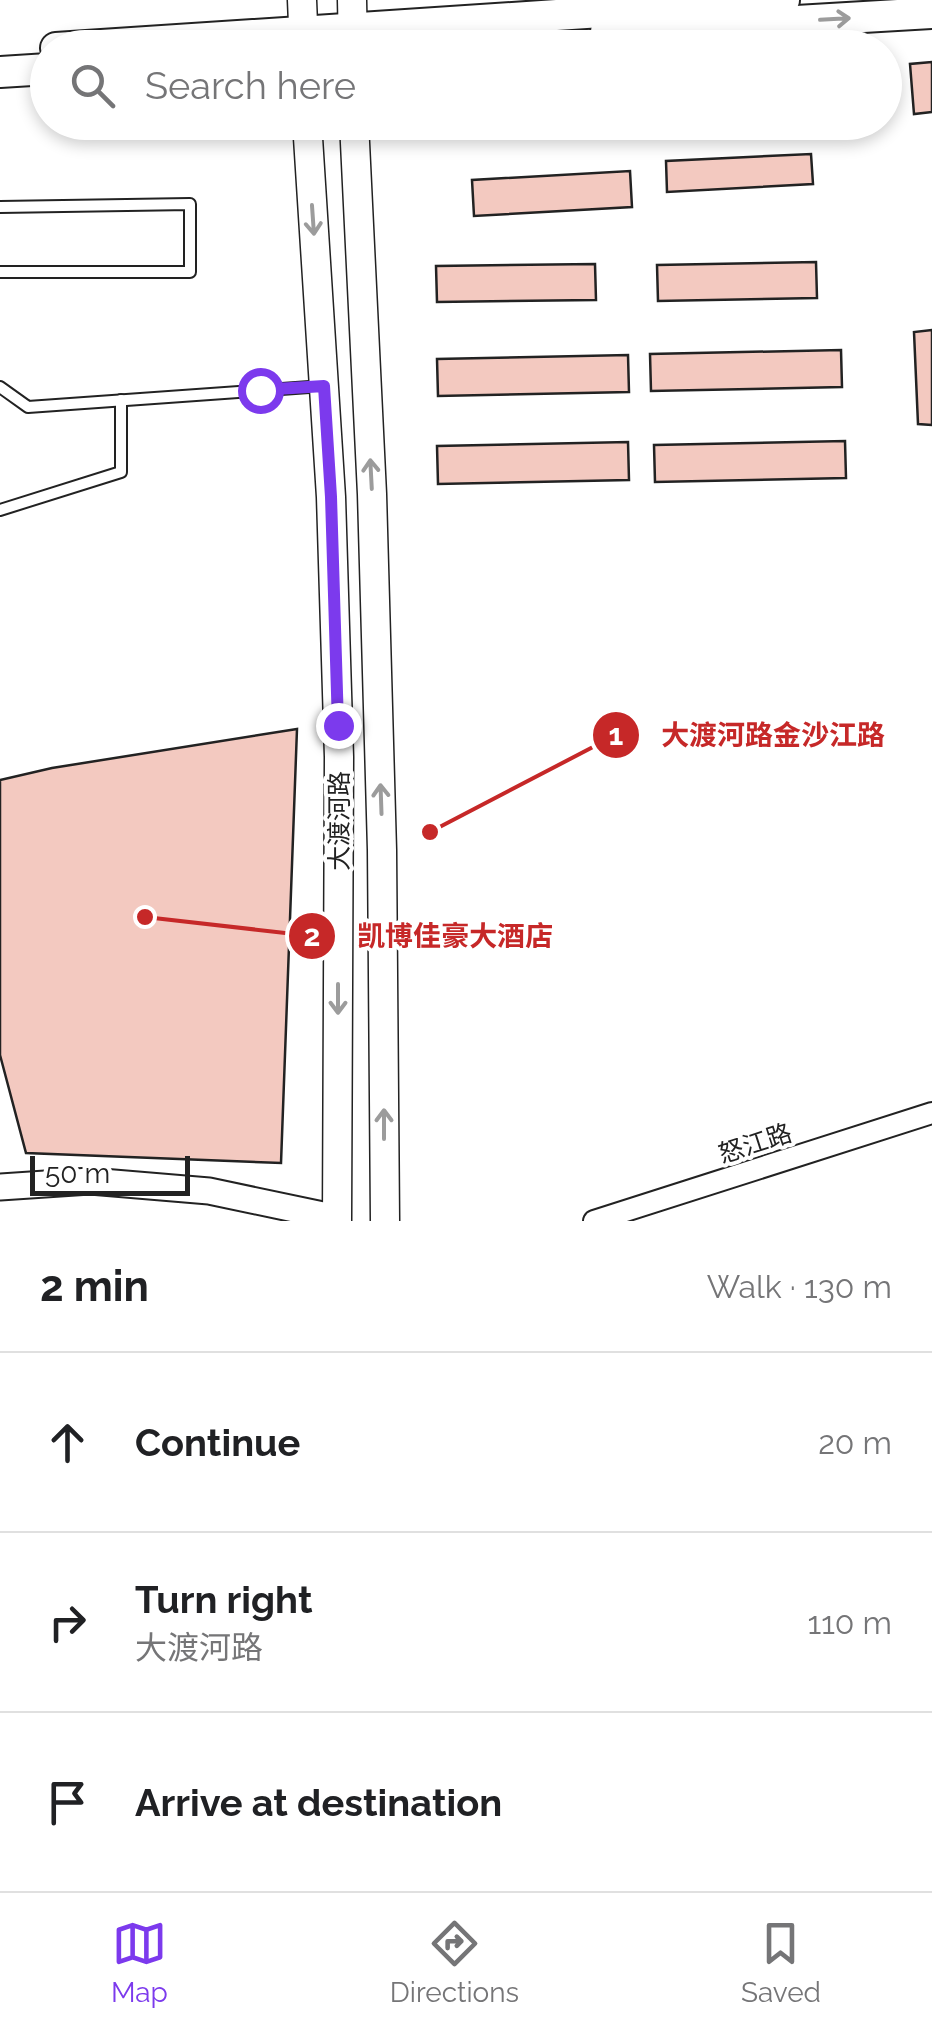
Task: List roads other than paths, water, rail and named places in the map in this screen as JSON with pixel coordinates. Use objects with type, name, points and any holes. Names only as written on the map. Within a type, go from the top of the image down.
[{"type":"main road","points":[[401,30],[784,0]]},
{"type":"main road","points":[[461,30],[932,13]]},
{"type":"main road","points":[[258,30],[303,26]]},
{"type":"main road","points":[[0,52],[30,50]]},
{"type":"main road","points":[[0,72],[30,70]]},
{"type":"main road","name":"大渡河路","points":[[308,140],[332,516],[339,773],[339,1220]]},
{"type":"main road","name":"大渡河路","points":[[355,140],[375,573],[385,1221]]},
{"type":"street","name":"怒江路","points":[[594,1221],[932,1113]]},
{"type":"street","points":[[0,1187],[90,1181],[209,1191],[339,1220]]},
{"type":"lane","points":[[0,207],[190,204],[190,272],[0,272]]},
{"type":"lane","points":[[0,387],[28,407],[324,386]]},
{"type":"lane","points":[[0,510],[120,472],[120,400]]},
{"type":"place","name":"大渡河路金沙江路","points":[[430,832]]},
{"type":"place","name":"凯博佳豪大酒店","points":[[145,917]]}]
